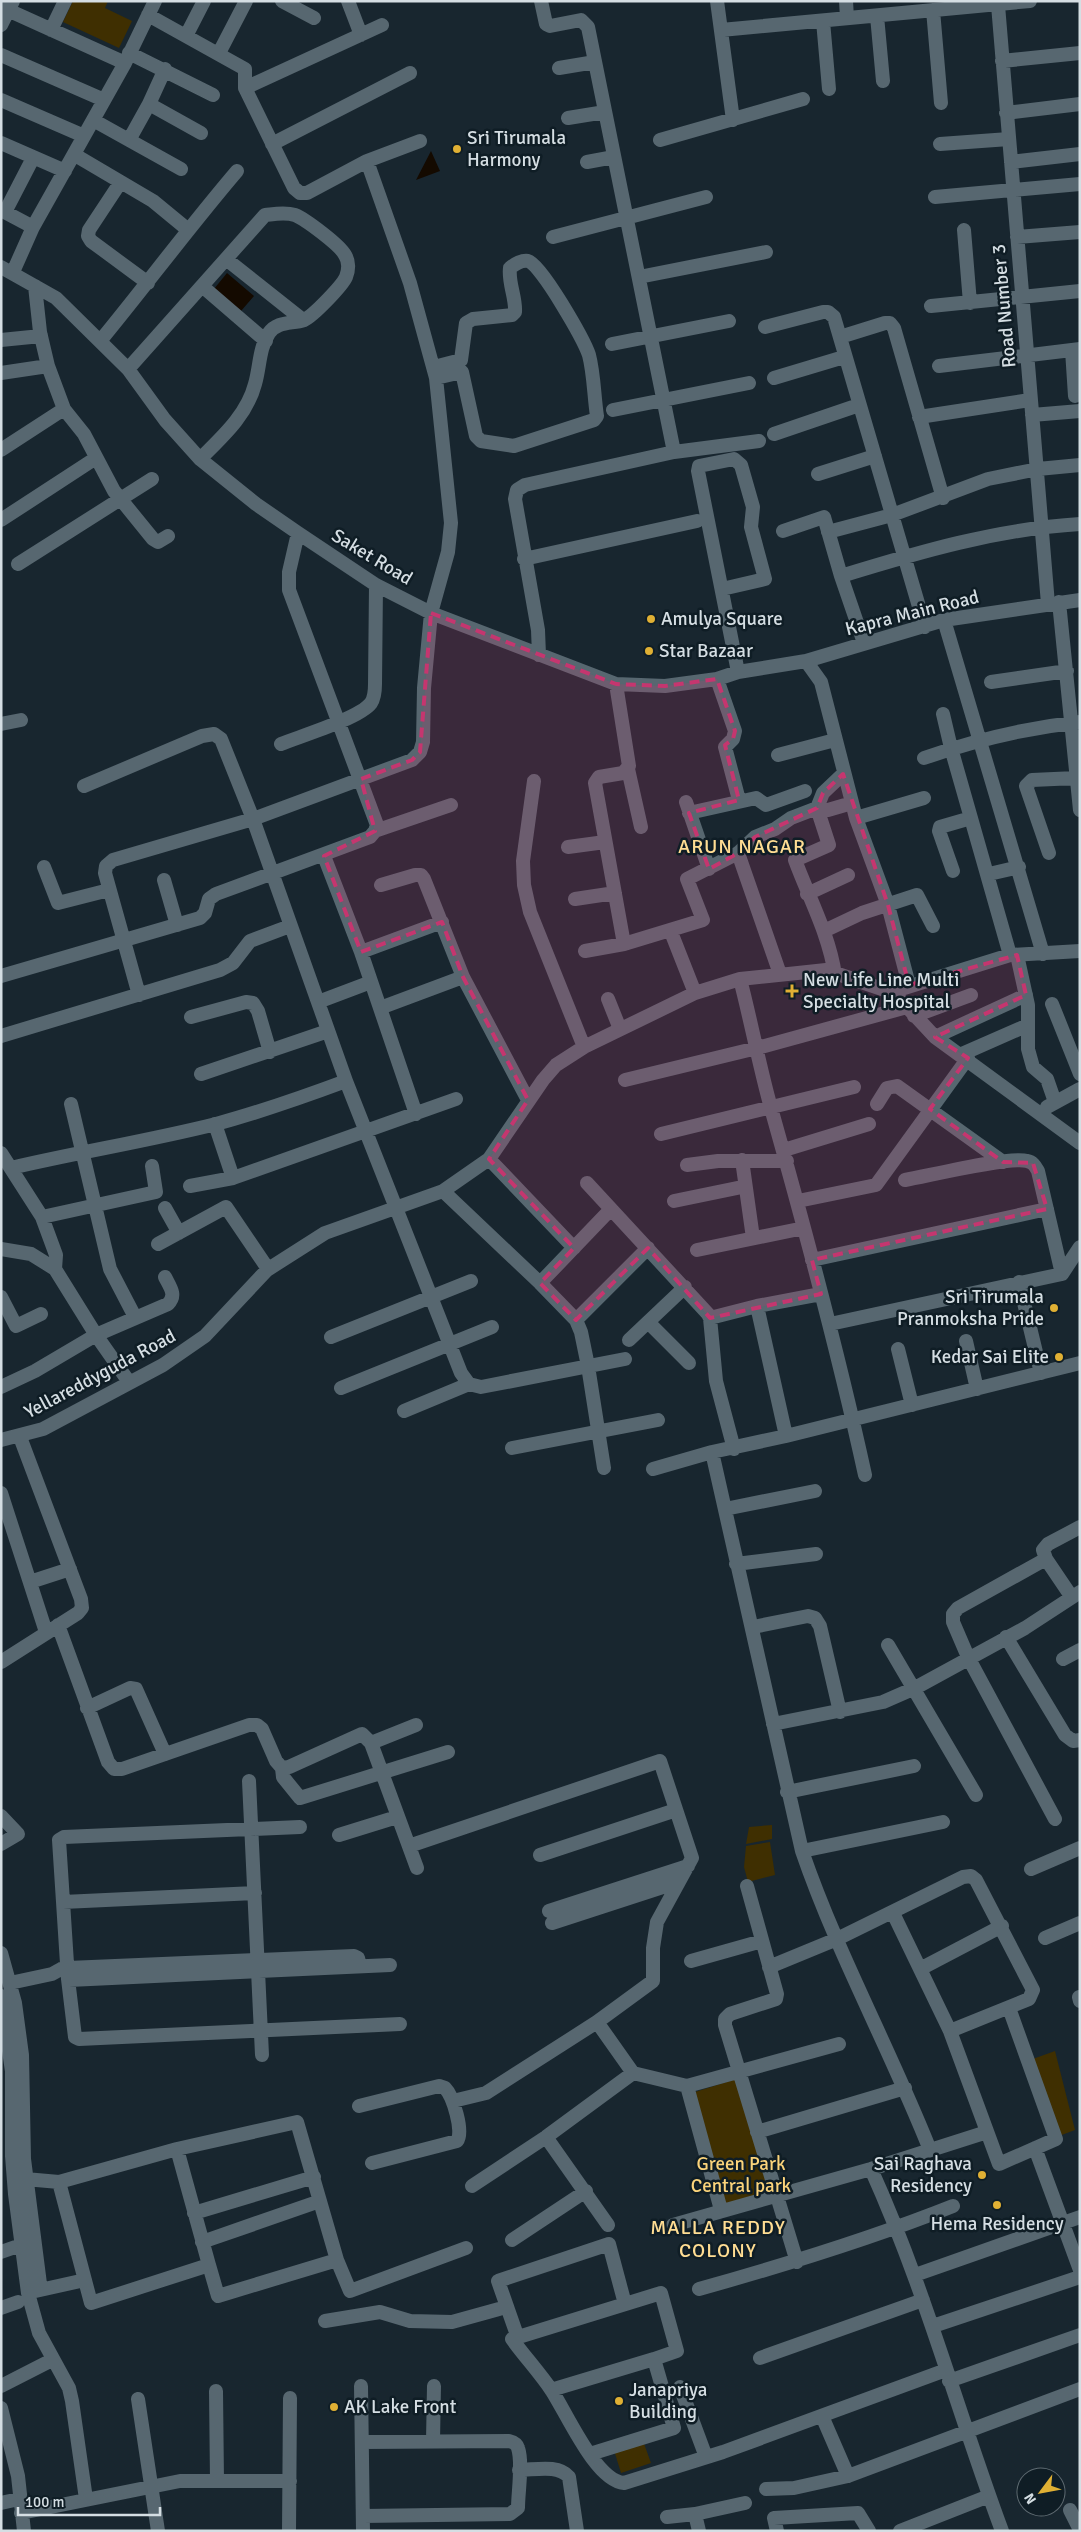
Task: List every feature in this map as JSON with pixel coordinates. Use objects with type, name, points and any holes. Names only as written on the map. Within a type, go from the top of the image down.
[{"type":"street","points":[[51,30],[65,1]]},
{"type":"street","points":[[7,270],[75,155],[155,1]]},
{"type":"street","points":[[186,36],[204,1]]},
{"type":"street","points":[[219,53],[246,1]]},
{"type":"street","points":[[282,1],[314,18]]},
{"type":"street","points":[[348,1],[361,35]]},
{"type":"street","points":[[540,1],[546,24],[581,20],[586,22],[674,452]]},
{"type":"street","points":[[717,1],[733,120]]},
{"type":"street","points":[[846,1],[847,18]]},
{"type":"street","points":[[721,30],[877,16],[908,7],[933,10],[1030,1]]},
{"type":"street","name":"Road Number 3","points":[[998,5],[1042,526],[1076,722],[1076,778],[1080,810]]},
{"type":"street","points":[[1,25],[8,6],[51,30],[127,58],[165,69],[213,95]]},
{"type":"street","points":[[933,10],[941,103]]},
{"type":"street","points":[[148,15],[245,69],[245,88],[294,188],[300,193],[307,193],[367,161],[420,141]]},
{"type":"street","points":[[877,16],[883,81]]},
{"type":"street","points":[[823,21],[830,89]]},
{"type":"street","points":[[245,88],[382,25]]},
{"type":"street","points":[[1002,61],[1080,53]]},
{"type":"street","points":[[1,55],[104,100]]},
{"type":"street","points":[[559,68],[595,62]]},
{"type":"street","points":[[129,140],[149,104],[165,69]]},
{"type":"street","points":[[272,144],[410,73]]},
{"type":"street","points":[[660,140],[803,99]]},
{"type":"street","points":[[1,100],[84,136]]},
{"type":"street","points":[[149,104],[201,133]]},
{"type":"street","points":[[1006,113],[1080,104]]},
{"type":"street","points":[[568,118],[605,112]]},
{"type":"street","points":[[93,120],[181,169]]},
{"type":"street","points":[[940,144],[1009,139]]},
{"type":"street","points":[[1,143],[66,171]]},
{"type":"street","points":[[1011,162],[1080,154]]},
{"type":"street","points":[[75,155],[153,202],[187,229]]},
{"type":"street","points":[[587,162],[614,157]]},
{"type":"street","points":[[33,158],[3,211],[34,227]]},
{"type":"street","points":[[139,995],[126,941],[109,890],[105,873],[106,866],[113,860],[253,819],[412,760],[420,752],[423,742],[424,688],[431,612],[448,552],[451,523],[435,373],[410,283],[367,161]]},
{"type":"street","points":[[101,340],[148,283],[187,229],[237,171]]},
{"type":"street","points":[[120,183],[89,230],[88,236],[91,241],[148,283]]},
{"type":"street","points":[[935,196],[1080,184]]},
{"type":"street","points":[[553,237],[706,197]]},
{"type":"street","points":[[128,369],[265,215],[281,213],[296,215],[338,246],[346,255],[349,268],[346,278],[310,317],[275,326],[266,341],[247,407],[230,430],[200,460]]},
{"type":"street","points":[[964,230],[970,303]]},
{"type":"street","points":[[1017,237],[1080,232]]},
{"type":"street","points":[[638,277],[766,252]]},
{"type":"street","points":[[226,259],[303,320]]},
{"type":"street","points":[[528,261],[536,265],[566,310],[585,346],[589,356],[597,416],[594,420],[514,446],[481,442],[476,436],[461,366],[466,323],[473,319],[512,315],[515,312],[516,302],[509,275],[510,268],[518,262],[528,261]]},
{"type":"street","name":"Saket Road","points":[[7,270],[56,298],[101,340],[128,369],[165,420],[200,460],[256,504],[376,586],[431,612],[616,684],[665,686],[717,678],[738,672],[816,658]]},
{"type":"street","points":[[36,286],[41,336],[48,366],[64,409],[84,434],[121,500],[153,539],[158,542],[168,536]]},
{"type":"street","points":[[202,286],[266,341]]},
{"type":"street","points":[[931,306],[1080,291]]},
{"type":"street","points":[[765,327],[823,312],[828,312],[834,317],[903,557],[926,626]]},
{"type":"street","points":[[612,344],[729,321]]},
{"type":"street","points":[[840,337],[890,323],[894,328],[943,498]]},
{"type":"street","points":[[1,340],[41,336]]},
{"type":"street","points":[[940,366],[1076,350],[1075,396]]},
{"type":"street","points":[[774,378],[844,357]]},
{"type":"street","points":[[1,373],[48,366]]},
{"type":"street","points":[[435,373],[461,366]]},
{"type":"street","points":[[613,410],[749,383]]},
{"type":"street","points":[[920,417],[1030,400]]},
{"type":"street","points":[[774,434],[860,405]]},
{"type":"street","points":[[1,450],[64,409]]},
{"type":"street","points":[[1032,415],[1080,411]]},
{"type":"street","points":[[539,655],[538,630],[524,559],[515,499],[517,490],[526,484],[674,452],[759,441]]},
{"type":"street","points":[[818,474],[874,456]]},
{"type":"street","points":[[1,520],[96,458]]},
{"type":"street","points":[[722,589],[765,579],[751,527],[753,506],[741,465],[734,459],[704,463],[699,466],[698,471],[738,672]]},
{"type":"street","points":[[828,532],[892,515],[988,480],[1038,469],[1080,465]]},
{"type":"street","points":[[18,564],[152,479]]},
{"type":"street","points":[[783,531],[824,517],[841,576],[864,644]]},
{"type":"street","points":[[524,559],[697,521]]},
{"type":"street","points":[[841,576],[950,544],[1042,526],[1080,524]]},
{"type":"street","points":[[298,533],[288,572],[289,590],[361,779],[377,825],[376,831]]},
{"type":"street","points":[[281,744],[338,722],[370,704],[374,696],[376,586]]},
{"type":"street","name":"Kapra Main Road","points":[[816,658],[944,620],[1080,600]]},
{"type":"street","points":[[944,620],[1019,867],[1043,954]]},
{"type":"street","points":[[816,658],[821,682]]},
{"type":"street","points":[[816,658],[843,774],[856,818],[888,904],[909,985]]},
{"type":"street","points":[[991,682],[1067,671]]},
{"type":"street","points":[[717,678],[735,731],[733,739],[725,747],[739,800]]},
{"type":"street","points":[[616,684],[628,769],[641,827]]},
{"type":"street","points":[[943,714],[971,818],[1026,995],[1028,1049],[1033,1067],[1041,1076],[1047,1079],[1055,1102]]},
{"type":"street","points":[[1,724],[22,720]]},
{"type":"street","points":[[924,758],[980,739],[1076,722]]},
{"type":"street","points":[[84,786],[202,736],[214,734],[221,738],[253,819],[346,1081],[451,1343],[461,1373],[470,1384],[481,1387],[625,1359]]},
{"type":"street","points":[[778,755],[835,740]]},
{"type":"street","points":[[624,944],[605,842],[596,780],[598,777],[623,773],[628,769]]},
{"type":"street","points":[[835,975],[832,955],[824,931],[807,894],[795,860],[828,845],[817,808],[824,794],[843,774]]},
{"type":"street","points":[[1049,853],[1026,786],[1032,780],[1076,778]]},
{"type":"street","points":[[534,781],[523,861],[524,885],[530,912],[584,1047]]},
{"type":"street","points":[[709,869],[688,808],[756,798],[766,805],[805,791]]},
{"type":"street","points":[[856,818],[924,798]]},
{"type":"street","points":[[585,951],[624,944],[671,932],[703,920],[686,879],[738,853],[755,837],[775,829],[791,818],[817,808],[828,810],[852,804]]},
{"type":"street","points":[[1,976],[200,918],[209,899],[216,894],[324,856],[370,837],[376,831],[451,805]]},
{"type":"street","points":[[953,871],[939,831],[940,827],[971,818]]},
{"type":"street","points":[[568,847],[605,842]]},
{"type":"street","points":[[738,853],[780,974]]},
{"type":"street","points":[[324,856],[361,952],[416,1114]]},
{"type":"street","points":[[44,867],[58,903],[109,890]]},
{"type":"street","points":[[989,874],[1019,867]]},
{"type":"street","points":[[381,886],[421,875],[424,879],[463,976],[530,1097]]},
{"type":"street","points":[[807,894],[848,875]]},
{"type":"street","points":[[164,880],[177,925]]},
{"type":"street","points":[[575,899],[614,893]]},
{"type":"street","points":[[824,931],[862,913],[917,895],[933,926]]},
{"type":"street","points":[[361,952],[442,922]]},
{"type":"street","points":[[1,1036],[220,970],[233,963],[250,941],[290,926]]},
{"type":"street","points":[[671,932],[695,993]]},
{"type":"street","points":[[1080,951],[1013,955],[909,985],[894,993],[936,1037],[965,1056],[1080,1143]]},
{"type":"street","name":"Yellareddyguda Road","points":[[1,1440],[20,1437],[43,1429],[163,1365],[205,1336],[265,1271],[325,1233],[397,1206],[443,1192],[489,1159],[543,1080],[556,1065],[584,1047],[695,993],[740,978],[826,970],[835,975],[894,993]]},
{"type":"street","points":[[380,1008],[463,976]]},
{"type":"street","points":[[740,978],[771,1106],[786,1155],[830,1324],[864,1475]]},
{"type":"street","points":[[318,1002],[371,982]]},
{"type":"street","points":[[625,1080],[911,1012],[971,995]]},
{"type":"street","points":[[936,1037],[1026,995]]},
{"type":"street","points":[[608,999],[620,1029]]},
{"type":"street","points":[[191,1018],[246,1002],[254,1003],[258,1010],[270,1052]]},
{"type":"street","points":[[1052,1004],[1080,1074]]},
{"type":"street","points":[[798,1201],[876,1184],[930,1109],[965,1056],[1028,1025]]},
{"type":"street","points":[[202,1074],[270,1052],[328,1030]]},
{"type":"street","points":[[11,1168],[82,1151],[215,1124],[281,1105],[346,1081]]},
{"type":"street","points":[[877,1104],[887,1088],[896,1086],[1004,1162]]},
{"type":"street","points":[[661,1134],[854,1087]]},
{"type":"street","points":[[1037,1112],[1080,1090]]},
{"type":"street","points":[[190,1186],[232,1178],[456,1099]]},
{"type":"street","points":[[71,1104],[110,1269],[135,1318]]},
{"type":"street","points":[[215,1124],[232,1178]]},
{"type":"street","points":[[687,1165],[786,1155],[869,1124]]},
{"type":"street","points":[[1,1153],[42,1217],[56,1255],[55,1269]]},
{"type":"street","points":[[489,1159],[574,1248]]},
{"type":"street","points":[[742,1160],[753,1238]]},
{"type":"street","points":[[905,1180],[1004,1162],[1026,1160],[1033,1163],[1038,1170],[1062,1274]]},
{"type":"street","points":[[42,1217],[95,1207],[156,1192],[152,1166]]},
{"type":"street","points":[[587,1182],[708,1314],[716,1381],[734,1449]]},
{"type":"street","points":[[674,1201],[742,1187],[745,1184]]},
{"type":"street","points":[[443,1192],[540,1283],[576,1320],[581,1332],[588,1366],[604,1468]]},
{"type":"street","points":[[158,1244],[226,1207],[244,1233],[244,1242],[265,1271]]},
{"type":"street","points":[[165,1208],[179,1233]]},
{"type":"street","points":[[540,1283],[611,1209]]},
{"type":"street","points":[[812,1260],[1047,1209]]},
{"type":"street","points":[[697,1250],[804,1228]]},
{"type":"street","points":[[830,1324],[1062,1274],[1080,1247]]},
{"type":"street","points":[[576,1320],[648,1248]]},
{"type":"street","points":[[1,1249],[31,1254],[55,1269],[96,1335],[129,1382]]},
{"type":"street","points":[[1,1387],[35,1371],[96,1335],[168,1304],[173,1299],[174,1293],[165,1277]]},
{"type":"street","points":[[331,1337],[471,1281]]},
{"type":"street","points":[[1019,1282],[1041,1373]]},
{"type":"street","points":[[630,1340],[685,1287]]},
{"type":"street","points":[[708,1314],[821,1294]]},
{"type":"street","points":[[1,1297],[16,1326],[41,1314]]},
{"type":"street","points":[[757,1306],[786,1436]]},
{"type":"street","points":[[649,1323],[689,1363]]},
{"type":"street","points":[[341,1388],[492,1327]]},
{"type":"street","points":[[966,1340],[977,1389]]},
{"type":"street","points":[[898,1349],[912,1405]]},
{"type":"street","points":[[654,1469],[712,1452],[734,1449],[1080,1362]]},
{"type":"street","points":[[404,1411],[470,1384]]},
{"type":"street","points":[[512,1448],[658,1420]]},
{"type":"street","points":[[1,1662],[78,1613],[82,1608],[81,1599],[20,1437]]},
{"type":"street","points":[[712,1452],[802,1851],[817,1896],[905,2088],[930,2150]]},
{"type":"street","points":[[725,1509],[815,1491]]},
{"type":"street","points":[[1,1493],[30,1582],[87,1708],[108,1762],[114,1769],[122,1769],[250,1725],[257,1725],[262,1729],[276,1761],[282,1768],[283,1777],[300,1798],[448,1752]]},
{"type":"street","points":[[773,1724],[883,1702],[915,1688],[968,1657],[1025,1628],[1075,1594],[1046,1558],[1043,1550],[1048,1544],[1080,1527]]},
{"type":"street","points":[[736,1564],[816,1554]]},
{"type":"street","points":[[1046,1558],[958,1608],[953,1614],[953,1622],[968,1657],[1055,1819]]},
{"type":"street","points":[[30,1582],[70,1569]]},
{"type":"street","points":[[753,1627],[808,1616],[815,1618],[820,1626],[840,1712]]},
{"type":"street","points":[[1006,1637],[1065,1735],[1073,1741],[1080,1740]]},
{"type":"street","points":[[888,1645],[915,1688],[976,1795]]},
{"type":"street","points":[[1064,1659],[1080,1650]]},
{"type":"street","points":[[87,1708],[130,1688],[136,1689],[165,1754]]},
{"type":"street","points":[[371,1743],[416,1725]]},
{"type":"street","points":[[282,1768],[289,1767],[362,1734],[371,1743],[417,1868]]},
{"type":"street","points":[[409,1846],[660,1761],[692,1858],[657,1922],[653,1948],[653,1981],[597,2022],[486,2093],[453,2101]]},
{"type":"street","points":[[788,1792],[914,1766]]},
{"type":"street","points":[[249,1781],[262,2055]]},
{"type":"street","points":[[540,1855],[676,1810]]},
{"type":"street","points":[[1,1816],[18,1834],[1,1844]]},
{"type":"street","points":[[340,1835],[397,1817]]},
{"type":"street","points":[[802,1851],[943,1822]]},
{"type":"street","points":[[300,1827],[64,1837],[60,1840],[58,1846],[73,2032],[79,2039],[400,2024]]},
{"type":"street","points":[[1031,1869],[1080,1848]]},
{"type":"street","points":[[550,1917],[688,1866]]},
{"type":"street","points":[[770,1967],[837,1940],[963,1877],[971,1876],[976,1880],[1002,1926],[1033,1990],[1028,1999],[950,2031]]},
{"type":"street","points":[[581,1907],[678,1882]]},
{"type":"street","points":[[747,1886],[777,1994],[776,1999],[730,2014],[725,2019],[797,2262]]},
{"type":"street","points":[[63,1902],[255,1893]]},
{"type":"street","points":[[893,1913],[950,2031],[999,2164],[1054,2141],[1055,2136],[1009,2008]]},
{"type":"street","points":[[1045,1938],[1080,1923]]},
{"type":"street","points":[[920,1968],[1002,1926]]},
{"type":"street","points":[[691,1961],[762,1941]]},
{"type":"street","points":[[1,1953],[10,1984],[7,2012]]},
{"type":"street","points":[[10,1984],[52,1974],[68,1976],[258,1965],[390,1965]]},
{"type":"street","points":[[1,1996],[24,2076],[20,2178],[23,2298],[52,2360],[66,2382],[72,2401],[86,2499]]},
{"type":"street","points":[[597,2022],[633,2073],[682,2086],[740,2073],[839,2044]]},
{"type":"street","points":[[472,2186],[546,2137],[633,2073]]},
{"type":"street","points":[[359,2106],[439,2086],[445,2088],[453,2101],[460,2135],[457,2141],[372,2163]]},
{"type":"street","points":[[682,2086],[721,2210]]},
{"type":"street","points":[[757,2132],[905,2088]]},
{"type":"street","points":[[20,2178],[60,2182],[177,2149],[297,2122],[337,2260],[350,2291],[466,2248]]},
{"type":"street","points":[[673,2225],[776,2194],[871,2169],[987,2132]]},
{"type":"street","points":[[546,2137],[586,2191],[608,2225]]},
{"type":"street","points":[[1035,2148],[1080,2270]]},
{"type":"street","points":[[177,2149],[218,2296],[337,2260]]},
{"type":"street","points":[[871,2169],[898,2228],[933,2326],[967,2434],[1002,2531]]},
{"type":"street","points":[[194,2213],[314,2177]]},
{"type":"street","points":[[20,2178],[40,2284],[23,2298]]},
{"type":"street","points":[[60,2182],[91,2303],[208,2265]]},
{"type":"street","points":[[512,2240],[586,2191]]},
{"type":"street","points":[[202,2242],[320,2201]]},
{"type":"street","points":[[699,2289],[797,2262],[898,2228],[953,2206]]},
{"type":"street","points":[[915,2275],[1080,2217]]},
{"type":"street","points":[[518,2338],[498,2281],[609,2244],[626,2304]]},
{"type":"street","points":[[1,2252],[21,2245]]},
{"type":"street","points":[[933,2326],[1080,2277]]},
{"type":"street","points":[[1,2308],[23,2298],[85,2280]]},
{"type":"street","points":[[551,2390],[678,2351],[661,2293],[512,2340],[551,2390],[590,2454],[611,2479],[624,2483],[948,2375],[1080,2335]]},
{"type":"street","points":[[760,2358],[923,2300]]},
{"type":"street","points":[[325,2321],[380,2312],[410,2321],[452,2322],[499,2309]]},
{"type":"street","points":[[590,2454],[674,2428],[654,2359]]},
{"type":"street","points":[[1,2386],[52,2360]]},
{"type":"street","points":[[361,2386],[363,2531]]},
{"type":"street","points":[[433,2441],[434,2386]]},
{"type":"street","points":[[680,2387],[706,2457]]},
{"type":"street","points":[[766,2489],[794,2488],[848,2476],[967,2434],[1080,2389]]},
{"type":"street","points":[[216,2391],[217,2481]]},
{"type":"street","points":[[289,2531],[290,2398]]},
{"type":"street","points":[[138,2399],[158,2531]]},
{"type":"street","points":[[1,2408],[18,2476],[18,2499],[24,2531]]},
{"type":"street","points":[[822,2416],[848,2476]]},
{"type":"street","points":[[363,2442],[509,2441],[515,2443],[518,2448],[519,2470],[518,2508],[510,2514],[363,2516]]},
{"type":"street","points":[[519,2470],[555,2469],[564,2471],[569,2477],[577,2531]]},
{"type":"street","points":[[21,2513],[180,2481],[290,2481]]},
{"type":"street","points":[[900,2531],[989,2496]]},
{"type":"street","points":[[1,2503],[18,2499]]},
{"type":"street","points":[[667,2517],[695,2514],[746,2503]]},
{"type":"street","points":[[1070,2510],[1080,2530]]},
{"type":"street","points":[[777,2531],[774,2518],[858,2513],[869,2531]]},
{"type":"street","points":[[695,2514],[699,2531]]},
{"type":"highlighted area","points":[[431,613],[616,684],[665,686],[717,679],[735,731],[733,739],[725,745],[739,800],[689,813],[709,869],[738,853],[755,837],[817,808],[823,793],[843,774],[888,905],[909,985],[1017,955],[1026,995],[935,1037],[968,1058],[930,1109],[1003,1162],[1033,1163],[1047,1209],[812,1260],[821,1294],[710,1318],[648,1248],[576,1320],[540,1283],[574,1248],[489,1159],[528,1100],[463,977],[442,922],[361,952],[324,856],[375,831],[361,779],[412,760],[420,752]]},
{"type":"green space","points":[[73,1],[108,1],[105,8],[132,21],[119,48],[63,22]]},
{"type":"green space","points":[[772,1825],[772,1839],[746,1844],[749,1827]]},
{"type":"green space","points":[[770,1842],[775,1875],[748,1882],[744,1867],[746,1846]]},
{"type":"green space","points":[[1055,2051],[1075,2130],[1059,2136],[1030,2060]]},
{"type":"green space","name":"Green Park Central park","points":[[736,2079],[771,2192],[724,2206],[692,2093]]},
{"type":"green space","points":[[642,2438],[651,2463],[621,2473],[613,2447]]},
{"type":"shaded area","points":[[431,151],[440,171],[416,180]]},
{"type":"shaded area","points":[[227,273],[254,296],[241,311],[214,289]]},
{"type":"place","name":"Sri Tirumala Harmony","points":[[457,149]]},
{"type":"place","name":"Amulya Square","points":[[651,619]]},
{"type":"place","name":"Star Bazaar","points":[[649,651]]},
{"type":"place","name":"New Life Line Multi Specialty Hospital","points":[[792,991]]},
{"type":"place","name":"Sri Tirumala Pranmoksha Pride","points":[[1054,1308]]},
{"type":"place","name":"Kedar Sai Elite","points":[[1059,1357]]},
{"type":"place","name":"Sai Raghava Residency","points":[[982,2175]]},
{"type":"place","name":"Hema Residency","points":[[997,2205]]},
{"type":"place","name":"Janapriya Building","points":[[619,2401]]},
{"type":"place","name":"AK Lake Front","points":[[334,2407]]},
{"type":"district","name":"ARUN NAGAR","points":[[742,846]]},
{"type":"district","name":"MALLA REDDY COLONY","points":[[718,2238]]}]
